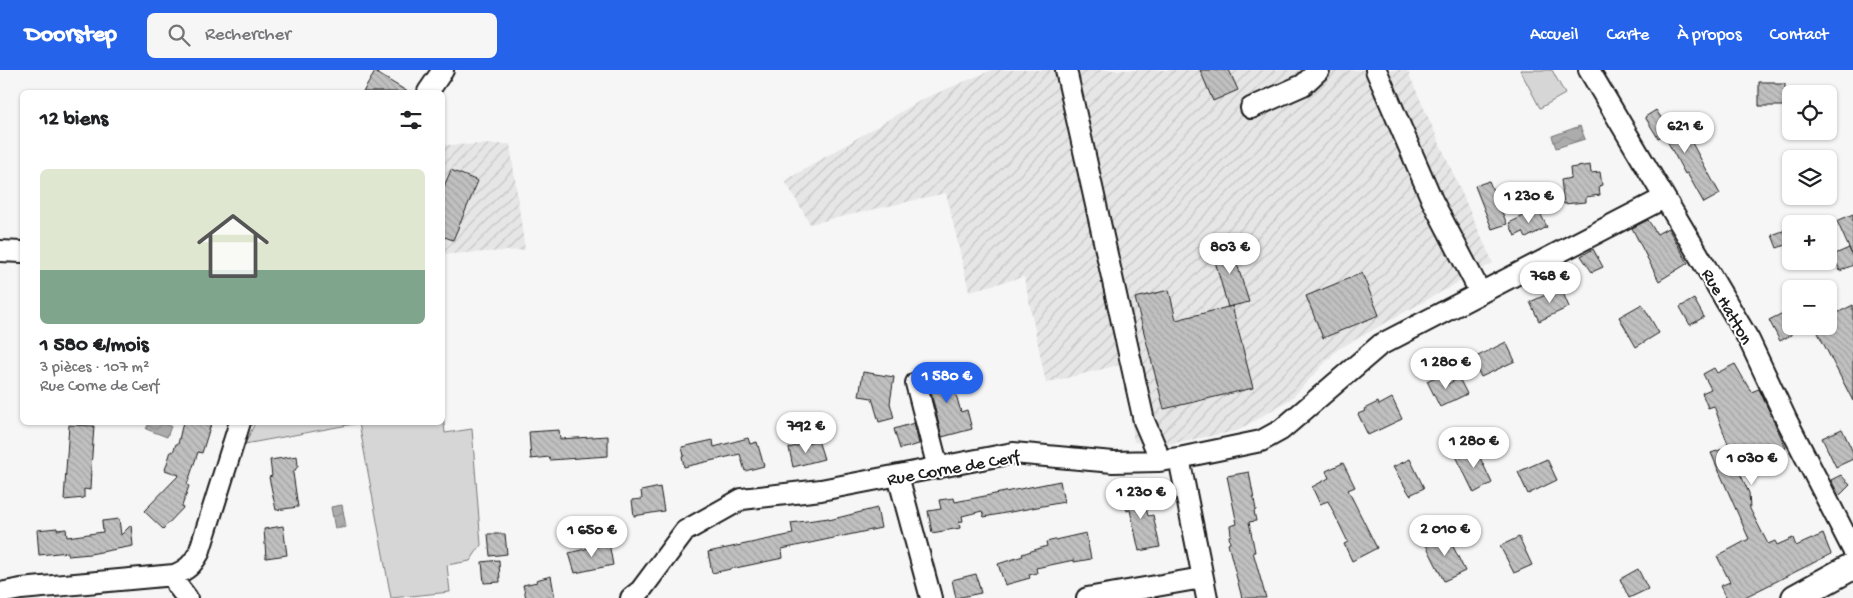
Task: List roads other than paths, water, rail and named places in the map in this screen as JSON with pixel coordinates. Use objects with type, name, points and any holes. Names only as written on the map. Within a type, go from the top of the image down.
[{"type":"main road","points":[[1795,598],[1853,566]]},
{"type":"street","points":[[429,90],[443,70]]},
{"type":"street","points":[[1066,70],[1144,421],[1156,449],[1158,461]]},
{"type":"street","points":[[1251,108],[1303,85],[1319,70]]},
{"type":"street","points":[[1376,70],[1432,200],[1480,292]]},
{"type":"street","name":"Rue Hatton","points":[[1589,70],[1749,340],[1787,421],[1853,550]]},
{"type":"street","name":"Rue Corne de Cerf","points":[[631,598],[641,590],[685,531],[742,499],[821,490],[1013,453],[1113,462],[1158,461],[1241,446],[1268,439],[1380,345],[1664,198]]},
{"type":"street","points":[[0,251],[20,252]]},
{"type":"street","points":[[916,384],[938,468]]},
{"type":"street","points":[[0,593],[22,593],[174,575],[186,570],[199,553],[239,425]]},
{"type":"street","points":[[1179,458],[1207,598]]},
{"type":"street","points":[[898,476],[931,598]]},
{"type":"street","points":[[174,575],[177,585],[187,598]]},
{"type":"street","points":[[1087,598],[1202,578]]},
{"type":"water","points":[[1580,126],[1585,139],[1556,148],[1552,136]]},
{"type":"water","points":[[148,425],[171,426],[167,437],[146,429]]},
{"type":"water","points":[[342,505],[346,527],[335,529],[331,507]]}]
